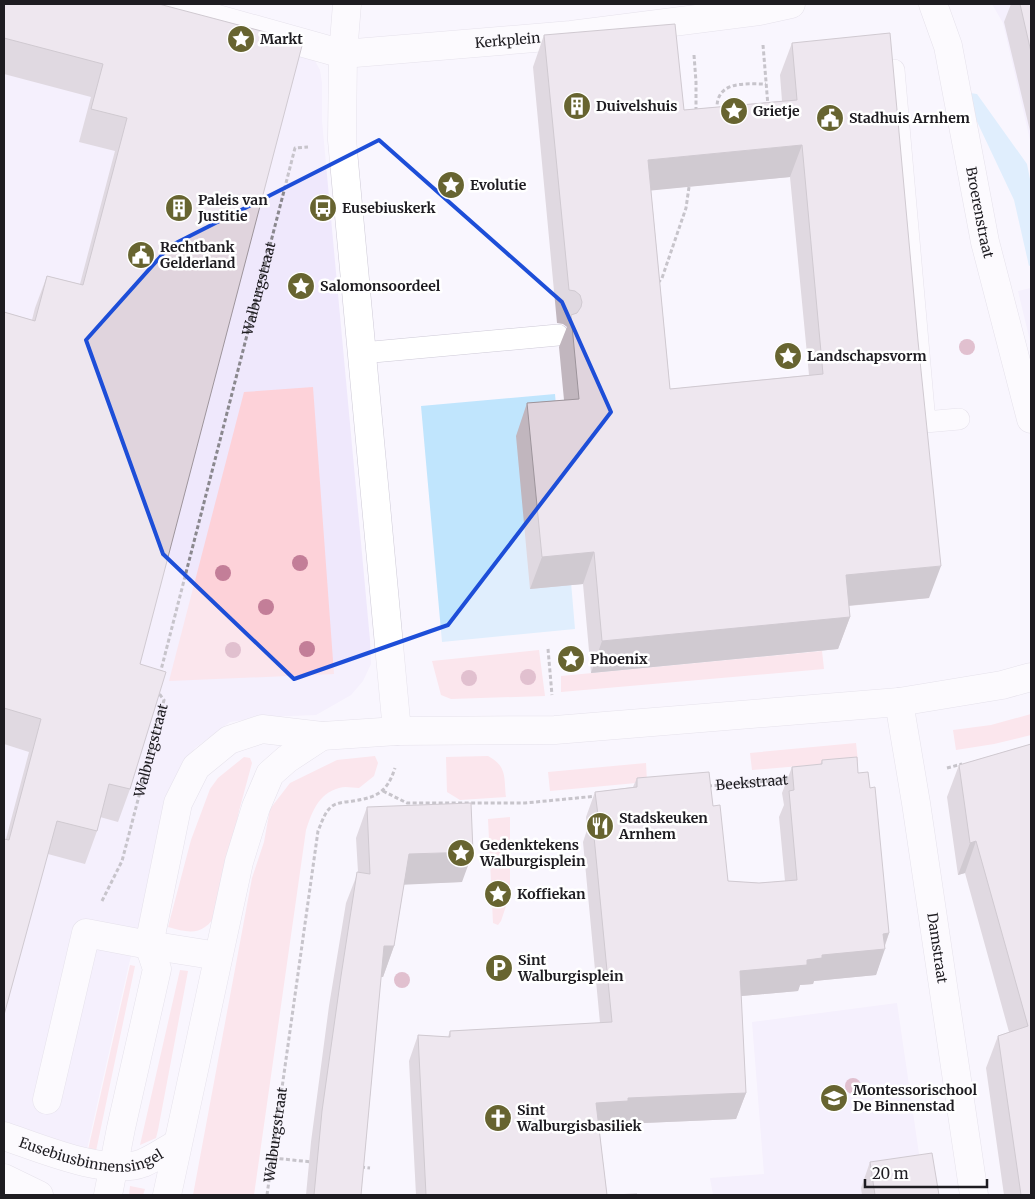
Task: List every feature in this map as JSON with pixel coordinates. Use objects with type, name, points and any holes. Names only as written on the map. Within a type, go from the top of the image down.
[{"type":"street","points":[[164,4],[343,54]]},
{"type":"street","points":[[347,4],[343,54],[342,140],[397,731]]},
{"type":"street","name":"Kerkplein","points":[[343,54],[571,35],[758,11],[791,4]]},
{"type":"street","name":"Broerenstraat","points":[[933,4],[948,46],[985,242],[1030,404]]},
{"type":"street","points":[[108,1195],[157,969],[149,946],[178,803],[196,767],[229,740],[262,729],[322,736],[397,731],[521,732],[555,730],[899,702],[1002,685],[1031,678]]},
{"type":"street","name":"Damstraat","points":[[899,702],[974,1195]]},
{"type":"street","points":[[167,1195],[238,862],[256,807],[270,774],[287,759],[322,736]]},
{"type":"street","points":[[47,1100],[86,933],[149,946],[218,956]]},
{"type":"street","name":"Eusebiusbinnensingel","points":[[4,1136],[74,1159],[114,1167],[142,1164],[177,1144]]},
{"type":"street","points":[[4,1178],[39,1195]]},
{"type":"lane","points":[[894,70],[925,422],[960,420]]},
{"type":"lane","points":[[362,353],[558,335]]},
{"type":"path","points":[[691,20],[696,82],[696,114]]},
{"type":"path","points":[[763,50],[769,112]]},
{"type":"path","points":[[719,117],[717,102],[726,89],[740,84],[766,84]]},
{"type":"path","name":"Walburgstraat","points":[[159,680],[295,148],[310,147]]},
{"type":"path","points":[[653,290],[662,278],[686,208],[689,187]]},
{"type":"path","points":[[548,649],[555,730]]},
{"type":"path","name":"Walburgstraat","points":[[86,933],[122,861],[164,700],[156,690]]},
{"type":"path","points":[[397,731],[398,758],[390,782],[383,790],[407,803],[526,803],[603,796]]},
{"type":"path","points":[[911,776],[967,764]]},
{"type":"path","name":"Beekstraat","points":[[699,787],[796,778]]},
{"type":"path","name":"Walburgstraat","points":[[267,1195],[318,831],[326,812],[333,805],[365,799],[383,790]]},
{"type":"path","points":[[272,1158],[315,1162]]},
{"type":"path","points":[[352,1166],[370,1168]]},
{"type":"highlighted area","points":[[379,140],[562,302],[611,412],[448,625],[294,679],[163,554],[86,340],[170,246]]},
{"type":"shaded area","points":[[4,4],[305,53],[315,61],[320,70],[322,83],[322,121],[370,640],[371,664],[363,681],[351,695],[316,715],[264,717],[230,722],[195,748],[183,765],[129,964],[87,1149],[4,1125]]},
{"type":"shaded area","points":[[992,4],[1031,4],[1031,144],[1003,23]]},
{"type":"shaded area","points":[[1031,288],[1031,345],[1018,291]]},
{"type":"shaded area","points":[[313,387],[334,674],[169,681],[244,392]]},
{"type":"shaded area","points":[[539,650],[545,696],[451,699],[441,695],[432,661]]},
{"type":"shaded area","points":[[822,651],[824,669],[561,692],[561,676]]},
{"type":"shaded area","points":[[1031,714],[1031,735],[994,744],[956,750],[953,730],[991,725]]},
{"type":"shaded area","points":[[856,743],[858,761],[752,770],[750,753]]},
{"type":"shaded area","points":[[375,756],[378,763],[374,776],[359,788],[341,787],[326,795],[317,804],[306,830],[254,1195],[193,1195],[252,878],[264,842],[270,809],[290,783],[337,760]]},
{"type":"shaded area","points":[[488,756],[502,768],[506,797],[460,800],[447,792],[446,757]]},
{"type":"shaded area","points":[[244,757],[250,758],[252,763],[239,811],[218,912],[208,925],[197,931],[184,931],[168,927],[191,840],[210,789],[218,778]]},
{"type":"shaded area","points":[[646,763],[647,782],[550,791],[548,772]]},
{"type":"shaded area","points":[[510,817],[510,894],[498,925],[493,923],[488,819]]},
{"type":"shaded area","points":[[130,965],[135,966],[96,1151],[88,1150]]},
{"type":"shaded area","points":[[180,970],[188,971],[158,1130],[156,1138],[140,1145]]},
{"type":"shaded area","name":"Montessorischool De Binnenstad","points":[[897,1003],[925,1195],[713,1195],[710,1178],[764,1174],[752,1022]]},
{"type":"shaded area","points":[[130,1186],[145,1189],[143,1195],[129,1195]]},
{"type":"water","points":[[963,92],[977,94],[1027,164],[1031,184],[1031,265],[1029,266],[1014,200]]},
{"type":"water","points":[[555,394],[575,629],[442,642],[421,406]]},
{"type":"building","points":[[4,4],[159,4],[303,42],[140,664],[166,672],[130,789],[109,784],[97,831],[57,821],[4,1015],[4,839],[9,840],[41,719],[4,708],[4,312],[35,321],[47,276],[83,285],[127,118],[91,109],[103,64],[4,38]]},
{"type":"building","points":[[1020,4],[1031,4],[1031,52]]},
{"type":"building","points":[[675,24],[684,110],[797,100],[792,43],[890,33],[941,566],[846,575],[850,617],[602,641],[594,552],[542,557],[527,403],[579,399],[571,315],[577,313],[582,302],[580,295],[575,291],[569,290],[544,35]],"holes":[[[802,145],[823,374],[670,389],[648,160]]]},
{"type":"building","points":[[1031,744],[1031,1195],[1021,1195],[998,1036],[1028,1026],[976,841],[970,843],[959,765]]},
{"type":"building","points":[[857,757],[858,773],[868,772],[870,788],[875,787],[889,933],[883,934],[885,949],[822,955],[822,958],[807,960],[807,965],[740,971],[746,1093],[628,1098],[628,1101],[596,1103],[607,1195],[426,1195],[418,1035],[450,1037],[450,1031],[612,1022],[592,816],[598,815],[595,792],[637,787],[637,778],[709,772],[713,806],[720,805],[728,881],[759,883],[797,880],[789,791],[794,790],[792,767],[822,764],[822,760]]},
{"type":"building","points":[[471,803],[473,852],[409,854],[394,946],[384,946],[361,1195],[314,1195],[322,1111],[357,872],[370,874],[367,807]]},
{"type":"building","points":[[932,1153],[939,1195],[875,1195],[870,1162]]},
{"type":"place","name":"Markt","points":[[241,39]]},
{"type":"place","name":"Duivelshuis","points":[[577,106]]},
{"type":"place","name":"Grietje","points":[[734,111]]},
{"type":"place","name":"Stadhuis Arnhem","points":[[830,118]]},
{"type":"place","name":"Evolutie","points":[[451,185]]},
{"type":"place","name":"Paleis van Justitie","points":[[179,208]]},
{"type":"place","name":"Eusebiuskerk","points":[[323,208]]},
{"type":"place","name":"Rechtbank Gelderland","points":[[141,255]]},
{"type":"place","name":"Salomonsoordeel","points":[[301,286]]},
{"type":"place","name":"Landschapsvorm","points":[[788,356]]},
{"type":"place","name":"Phoenix","points":[[571,659]]},
{"type":"place","name":"Stadskeuken Arnhem","points":[[600,826]]},
{"type":"place","name":"Gedenktekens Walburgisplein","points":[[461,853]]},
{"type":"place","name":"Koffiekan","points":[[498,894]]},
{"type":"place","name":"Sint Walburgisplein","points":[[499,968]]},
{"type":"place","name":"Montessorischool De Binnenstad","points":[[834,1098]]},
{"type":"place","name":"Sint Walburgisbasiliek","points":[[498,1118]]}]
